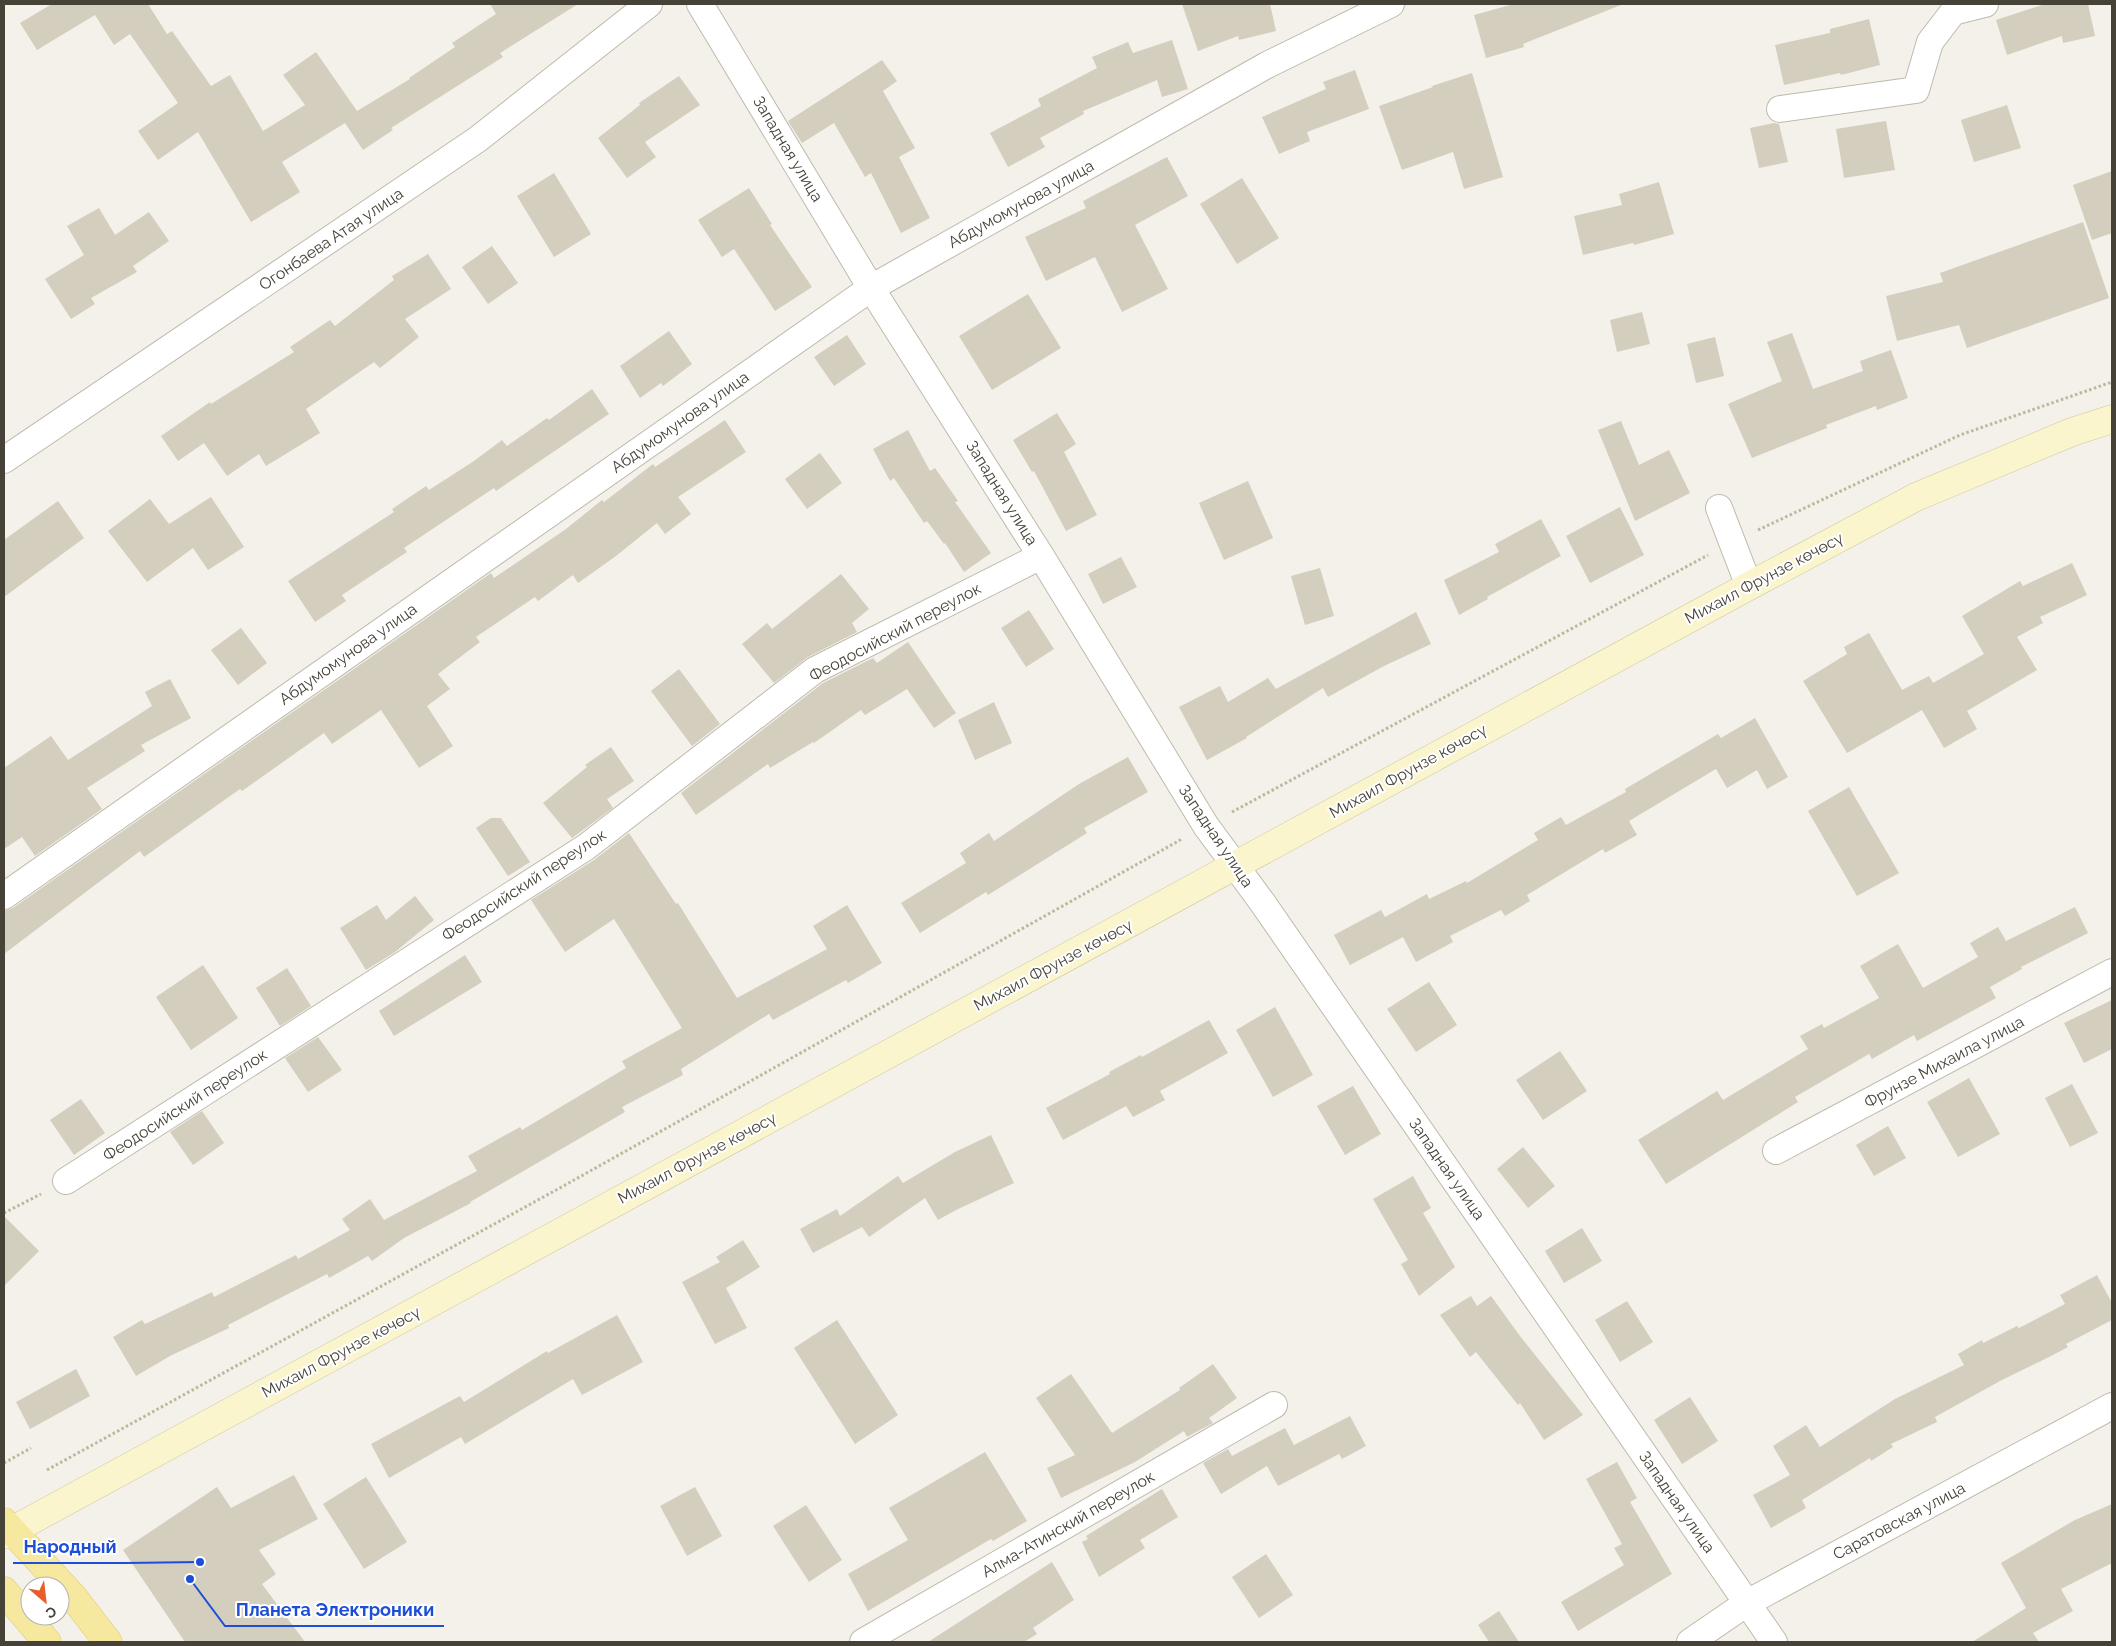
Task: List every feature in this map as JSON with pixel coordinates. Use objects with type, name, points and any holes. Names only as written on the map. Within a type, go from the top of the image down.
[{"type":"main road","name":"Михаил Фрунзе көчөсү","points":[[6,1529],[1916,497],[2072,432],[2112,419]]},
{"type":"main road","points":[[6,1529],[74,1598],[108,1642]]},
{"type":"main road","points":[[4,1591],[47,1642]]},
{"type":"street","name":"Огонбаева Атая улица","points":[[4,460],[478,139],[649,4]]},
{"type":"street","name":"Западная улица","points":[[700,4],[871,288],[1042,556],[1206,826],[1262,902],[1774,1642]]},
{"type":"street","name":"Абдумомунова улица","points":[[4,896],[871,288],[1267,65],[1391,4]]},
{"type":"street","points":[[1780,109],[1916,90],[1930,42],[1953,12],[1984,4]]},
{"type":"street","points":[[1719,508],[1749,586]]},
{"type":"street","name":"Феодосийский переулок","points":[[66,1181],[586,847],[815,670],[1042,556]]},
{"type":"street","name":"Фрунзе Михаила улица","points":[[1776,1151],[2112,972]]},
{"type":"street","name":"Алма-Атинский переулок","points":[[862,1642],[1274,1405]]},
{"type":"street","name":"Саратовская улица","points":[[1690,1642],[1747,1603],[2112,1406]]},
{"type":"path","points":[[47,1470],[567,1184],[1206,826],[1732,542],[1960,435],[2112,382]]},
{"type":"path","points":[[4,1212],[66,1181]]},
{"type":"path","points":[[4,1463],[31,1448]]},
{"type":"building","points":[[52,4],[148,4],[167,34],[172,31],[211,86],[230,75],[263,131],[305,105],[283,75],[316,52],[357,111],[410,79],[455,47],[452,43],[496,14],[490,4],[578,4],[500,53],[503,57],[391,128],[393,130],[363,150],[345,123],[282,162],[300,192],[251,222],[198,132],[158,160],[138,131],[178,103],[130,34],[114,45],[95,15],[37,50],[20,23]]},
{"type":"building","points":[[1182,4],[1270,4],[1276,31],[1239,40],[1238,36],[1198,51]]},
{"type":"building","points":[[1514,4],[1621,5],[1523,44],[1524,47],[1486,58],[1474,15]]},
{"type":"building","points":[[2045,4],[2088,4],[2095,36],[2063,43],[2062,36],[2007,55],[1996,20]]},
{"type":"building","points":[[1869,19],[1880,65],[1841,75],[1840,73],[1784,85],[1775,45],[1830,33],[1830,29]]},
{"type":"building","points":[[1172,40],[1188,89],[1162,97],[1157,80],[1083,111],[1084,114],[1040,138],[1045,147],[1008,167],[990,133],[1041,106],[1038,99],[1097,68],[1092,57],[1128,42],[1133,53]]},
{"type":"building","points":[[882,60],[897,81],[883,91],[915,148],[899,157],[930,218],[901,233],[871,173],[865,177],[834,123],[802,143],[788,121]]},
{"type":"building","points":[[1355,70],[1369,109],[1307,132],[1310,141],[1279,154],[1262,117],[1326,89],[1323,82]]},
{"type":"building","points":[[1472,73],[1503,177],[1464,189],[1453,152],[1402,170],[1379,106]]},
{"type":"building","points":[[679,76],[700,105],[645,142],[656,157],[627,178],[598,138],[640,105],[639,103]]},
{"type":"building","points":[[2007,105],[2021,148],[1974,162],[1961,120]]},
{"type":"building","points":[[1886,121],[1895,170],[1844,178],[1836,129]]},
{"type":"building","points":[[1774,123],[1779,124],[1788,162],[1759,168],[1750,128]]},
{"type":"building","points":[[1167,157],[1188,196],[1135,225],[1168,289],[1122,312],[1095,257],[1046,281],[1025,237],[1086,208],[1083,201]]},
{"type":"building","points":[[2112,171],[2112,233],[2092,240],[2073,185]]},
{"type":"building","points":[[554,173],[591,234],[554,257],[517,196]]},
{"type":"building","points":[[1242,178],[1279,238],[1237,264],[1200,204]]},
{"type":"building","points":[[1659,182],[1674,234],[1634,245],[1633,243],[1583,255],[1574,216],[1622,205],[1619,194]]},
{"type":"building","points":[[749,188],[772,224],[770,225],[812,287],[775,311],[734,249],[722,257],[698,220]]},
{"type":"building","points":[[99,208],[115,235],[149,212],[169,241],[133,266],[137,272],[91,298],[95,304],[71,319],[45,279],[84,255],[67,226]]},
{"type":"building","points":[[2083,222],[2109,298],[1967,348],[1959,325],[1897,341],[1886,296],[1943,282],[1940,273]]},
{"type":"building","points":[[492,246],[518,283],[488,304],[462,267]]},
{"type":"building","points":[[428,254],[451,289],[405,319],[419,337],[380,368],[374,362],[306,409],[320,433],[266,466],[259,454],[227,476],[204,443],[178,461],[161,436],[210,402],[211,404],[294,352],[290,347],[330,320],[335,326],[394,280],[392,276]]},
{"type":"building","points":[[1028,294],[1061,348],[992,390],[959,336]]},
{"type":"building","points":[[1642,312],[1650,344],[1617,352],[1610,320]]},
{"type":"building","points":[[669,331],[692,364],[663,386],[661,383],[640,398],[620,366]]},
{"type":"building","points":[[1792,333],[1813,389],[1863,371],[1860,361],[1891,350],[1908,398],[1877,410],[1876,406],[1826,425],[1827,428],[1752,458],[1728,404],[1782,381],[1767,342]]},
{"type":"building","points":[[847,335],[866,364],[834,386],[814,357]]},
{"type":"building","points":[[1715,337],[1724,376],[1696,383],[1687,344]]},
{"type":"building","points":[[592,389],[609,414],[496,491],[494,488],[404,548],[407,552],[342,595],[346,601],[315,622],[288,581],[394,512],[392,509],[426,486],[429,490],[474,461],[502,440],[507,446],[547,418],[549,420]]},
{"type":"building","points":[[1057,413],[1076,444],[1064,452],[1097,515],[1066,531],[1034,471],[1032,472],[1013,440]]},
{"type":"building","points":[[725,420],[746,452],[678,497],[691,514],[665,534],[657,523],[578,583],[573,575],[538,601],[535,597],[476,637],[480,642],[438,674],[450,689],[427,706],[453,746],[419,768],[381,710],[332,744],[324,733],[242,791],[240,789],[144,857],[140,851],[4,954],[4,911],[13,908],[491,573],[494,578],[566,529],[602,500],[604,502],[653,464],[655,467]]},
{"type":"building","points":[[1621,421],[1639,465],[1669,450],[1690,493],[1635,521],[1598,430]]},
{"type":"building","points":[[908,430],[930,471],[935,468],[958,501],[955,502],[991,553],[964,572],[945,543],[927,521],[924,523],[894,478],[890,481],[873,449]]},
{"type":"building","points":[[820,453],[842,483],[807,509],[785,479]]},
{"type":"building","points":[[1248,481],[1273,538],[1224,560],[1199,503]]},
{"type":"building","points":[[211,497],[244,547],[208,570],[193,548],[147,582],[108,531],[150,499],[169,524]]},
{"type":"building","points":[[58,501],[84,538],[4,597],[4,540]]},
{"type":"building","points":[[1620,507],[1644,555],[1590,583],[1566,536]]},
{"type":"building","points":[[1541,519],[1561,556],[1487,597],[1488,599],[1459,615],[1444,580],[1499,552],[1495,544]]},
{"type":"building","points":[[1121,557],[1137,587],[1103,604],[1088,574]]},
{"type":"building","points":[[2072,563],[2087,595],[2040,617],[2043,623],[2017,637],[2037,670],[1967,711],[1977,729],[1944,748],[1922,710],[1847,753],[1803,681],[1847,654],[1844,647],[1869,633],[1902,690],[1929,676],[1933,683],[1984,654],[1962,616],[2020,581],[2023,586]]},
{"type":"building","points":[[1320,568],[1334,616],[1305,625],[1291,576]]},
{"type":"building","points":[[841,574],[869,609],[852,623],[857,632],[808,657],[774,683],[742,644],[767,623],[772,629]]},
{"type":"building","points":[[1029,610],[1054,649],[1026,667],[1001,628]]},
{"type":"building","points":[[1416,612],[1431,644],[1382,667],[1328,697],[1323,688],[1247,738],[1207,760],[1179,707],[1220,686],[1228,702],[1268,678],[1276,689]]},
{"type":"building","points":[[241,628],[267,663],[238,685],[211,650]]},
{"type":"building","points":[[908,642],[956,713],[934,728],[907,689],[865,715],[861,710],[814,743],[770,768],[768,764],[696,815],[681,793],[823,683],[873,658],[877,663]]},
{"type":"building","points":[[679,669],[720,724],[692,746],[651,691]]},
{"type":"building","points":[[170,679],[191,718],[141,745],[145,751],[87,788],[102,809],[35,856],[22,837],[4,849],[4,768],[51,736],[68,760],[152,706],[145,692]]},
{"type":"building","points":[[994,702],[1012,743],[975,760],[958,720]]},
{"type":"building","points":[[1755,718],[1788,777],[1767,789],[1757,770],[1727,788],[1716,769],[1629,821],[1637,835],[1605,853],[1603,849],[1527,895],[1530,901],[1505,916],[1501,910],[1450,936],[1453,942],[1416,962],[1403,937],[1350,965],[1334,935],[1381,910],[1385,917],[1427,894],[1429,899],[1466,881],[1467,883],[1538,840],[1534,833],[1561,817],[1566,825],[1626,792],[1625,789],[1718,734],[1721,738]]},
{"type":"building","points":[[611,747],[634,781],[607,799],[613,808],[572,838],[543,803],[587,767],[585,765]]},
{"type":"building","points":[[1128,757],[1148,792],[1084,828],[1087,833],[988,895],[986,892],[920,933],[901,903],[966,863],[960,853],[989,833],[994,841],[1079,784]]},
{"type":"building","points":[[1849,787],[1899,873],[1857,896],[1808,811]]},
{"type":"building","points":[[491,818],[501,818],[530,862],[508,876],[476,828]]},
{"type":"building","points":[[629,833],[676,904],[678,903],[737,998],[827,949],[813,926],[847,905],[882,963],[848,983],[846,980],[773,1020],[769,1014],[681,1069],[683,1075],[622,1107],[625,1112],[471,1203],[404,1238],[372,1261],[368,1256],[329,1278],[327,1274],[228,1325],[229,1328],[170,1356],[136,1376],[113,1337],[142,1320],[145,1324],[212,1292],[214,1297],[296,1255],[298,1259],[350,1230],[342,1219],[370,1199],[384,1220],[477,1171],[468,1156],[520,1127],[522,1130],[626,1068],[622,1061],[682,1028],[614,919],[565,952],[531,900],[594,860]]},
{"type":"building","points":[[415,896],[434,920],[395,952],[366,970],[340,928],[377,905],[386,920]]},
{"type":"building","points":[[2075,907],[2088,933],[2021,967],[2022,969],[1990,987],[1996,998],[1917,1041],[1914,1035],[1872,1059],[1869,1054],[1795,1097],[1798,1102],[1666,1184],[1638,1140],[1717,1091],[1723,1100],[1808,1049],[1800,1036],[1822,1024],[1824,1028],[1879,998],[1860,966],[1898,944],[1923,988],[1978,957],[1970,943],[1998,927],[2006,941]]},
{"type":"building","points":[[465,955],[482,982],[394,1036],[379,1011]]},
{"type":"building","points":[[203,965],[238,1018],[191,1050],[156,997]]},
{"type":"building","points":[[287,968],[311,1006],[280,1026],[256,988]]},
{"type":"building","points":[[1429,982],[1457,1025],[1416,1052],[1387,1009]]},
{"type":"building","points":[[2112,1000],[2112,1049],[2084,1063],[2064,1023]]},
{"type":"building","points":[[1275,1007],[1313,1075],[1273,1097],[1236,1030]]},
{"type":"building","points":[[1209,1020],[1228,1053],[1160,1091],[1165,1100],[1133,1117],[1126,1106],[1063,1140],[1046,1108],[1110,1074],[1109,1072],[1141,1055],[1142,1057]]},
{"type":"building","points":[[318,1037],[342,1070],[308,1092],[285,1058]]},
{"type":"building","points":[[1560,1051],[1587,1091],[1543,1120],[1516,1080]]},
{"type":"building","points":[[1969,1078],[2000,1134],[1958,1157],[1927,1102]]},
{"type":"building","points":[[2072,1084],[2098,1133],[2070,1147],[2045,1098]]},
{"type":"building","points":[[1353,1086],[1381,1134],[1345,1155],[1317,1106]]},
{"type":"building","points":[[81,1099],[105,1133],[74,1155],[50,1120]]},
{"type":"building","points":[[202,1111],[224,1143],[193,1165],[170,1132]]},
{"type":"building","points":[[1888,1126],[1906,1158],[1874,1176],[1856,1145]]},
{"type":"building","points":[[991,1135],[1014,1183],[938,1220],[925,1198],[869,1237],[862,1227],[813,1253],[800,1229],[837,1209],[840,1216],[898,1176],[903,1183],[955,1152]]},
{"type":"building","points":[[1523,1147],[1555,1186],[1528,1208],[1497,1169]]},
{"type":"building","points":[[1413,1176],[1431,1208],[1423,1213],[1455,1267],[1419,1296],[1401,1264],[1408,1260],[1373,1199]]},
{"type":"building","points":[[4,1216],[39,1251],[4,1286]]},
{"type":"building","points":[[1582,1228],[1602,1261],[1564,1283],[1545,1251]]},
{"type":"building","points":[[743,1240],[760,1267],[726,1288],[747,1328],[715,1344],[682,1282],[720,1262],[716,1257]]},
{"type":"building","points":[[2097,1275],[2112,1303],[2112,1320],[2066,1344],[2068,1347],[2000,1381],[1935,1417],[1937,1422],[1891,1444],[1893,1447],[1871,1461],[1870,1458],[1802,1500],[1806,1508],[1771,1528],[1753,1495],[1790,1475],[1773,1446],[1806,1425],[1820,1447],[1895,1399],[1964,1365],[1958,1354],[1982,1340],[1983,1343],[2017,1326],[2019,1328],[2065,1304],[2060,1295]]},
{"type":"building","points":[[1471,1296],[1477,1306],[1491,1296],[1520,1336],[1583,1415],[1544,1440],[1520,1403],[1518,1405],[1476,1352],[1470,1357],[1440,1315]]},
{"type":"building","points":[[1627,1301],[1653,1342],[1620,1362],[1595,1320]]},
{"type":"building","points":[[617,1315],[643,1362],[582,1395],[573,1379],[465,1444],[461,1437],[389,1478],[371,1444],[460,1396],[464,1402],[547,1351],[548,1353]]},
{"type":"building","points":[[837,1320],[898,1415],[855,1444],[794,1348]]},
{"type":"building","points":[[1213,1364],[1237,1398],[1209,1418],[1213,1423],[1187,1437],[1184,1431],[1135,1462],[1061,1498],[1047,1468],[1075,1455],[1036,1398],[1071,1374],[1112,1433],[1180,1390],[1179,1388]]},
{"type":"building","points":[[76,1369],[90,1396],[30,1429],[16,1402]]},
{"type":"building","points":[[1690,1397],[1718,1441],[1682,1464],[1654,1420]]},
{"type":"building","points":[[1350,1416],[1366,1446],[1342,1459],[1339,1454],[1278,1486],[1267,1466],[1221,1494],[1203,1463],[1228,1449],[1232,1456],[1285,1428],[1294,1445]]},
{"type":"building","points":[[985,1452],[1027,1521],[993,1541],[991,1539],[868,1611],[848,1574],[908,1540],[889,1508]]},
{"type":"building","points":[[1617,1462],[1637,1498],[1630,1502],[1672,1574],[1578,1631],[1561,1602],[1624,1565],[1614,1548],[1622,1544],[1586,1479]]},
{"type":"building","points":[[294,1475],[318,1519],[259,1550],[276,1574],[262,1584],[305,1642],[185,1642],[123,1550],[217,1487],[231,1508]]},
{"type":"building","points":[[366,1477],[407,1542],[364,1569],[323,1504]]},
{"type":"building","points":[[695,1487],[722,1536],[687,1556],[660,1506]]},
{"type":"building","points":[[1162,1489],[1178,1517],[1140,1540],[1145,1548],[1099,1577],[1082,1542],[1088,1539],[1086,1536]]},
{"type":"building","points":[[2112,1504],[2112,1563],[2061,1589],[2073,1611],[2033,1633],[2039,1642],[1972,1642],[2026,1608],[2001,1563],[2075,1520]]},
{"type":"building","points":[[806,1505],[842,1560],[809,1582],[773,1526]]},
{"type":"building","points":[[1266,1554],[1293,1595],[1259,1618],[1232,1577]]},
{"type":"building","points":[[1052,1562],[1074,1600],[1033,1628],[1037,1634],[1024,1642],[928,1642]]},
{"type":"building","points":[[1499,1611],[1519,1642],[1489,1642],[1478,1625]]},
{"type":"place","name":"Народный","points":[[200,1562]]},
{"type":"place","name":"Планета Электроники","points":[[190,1579]]}]
